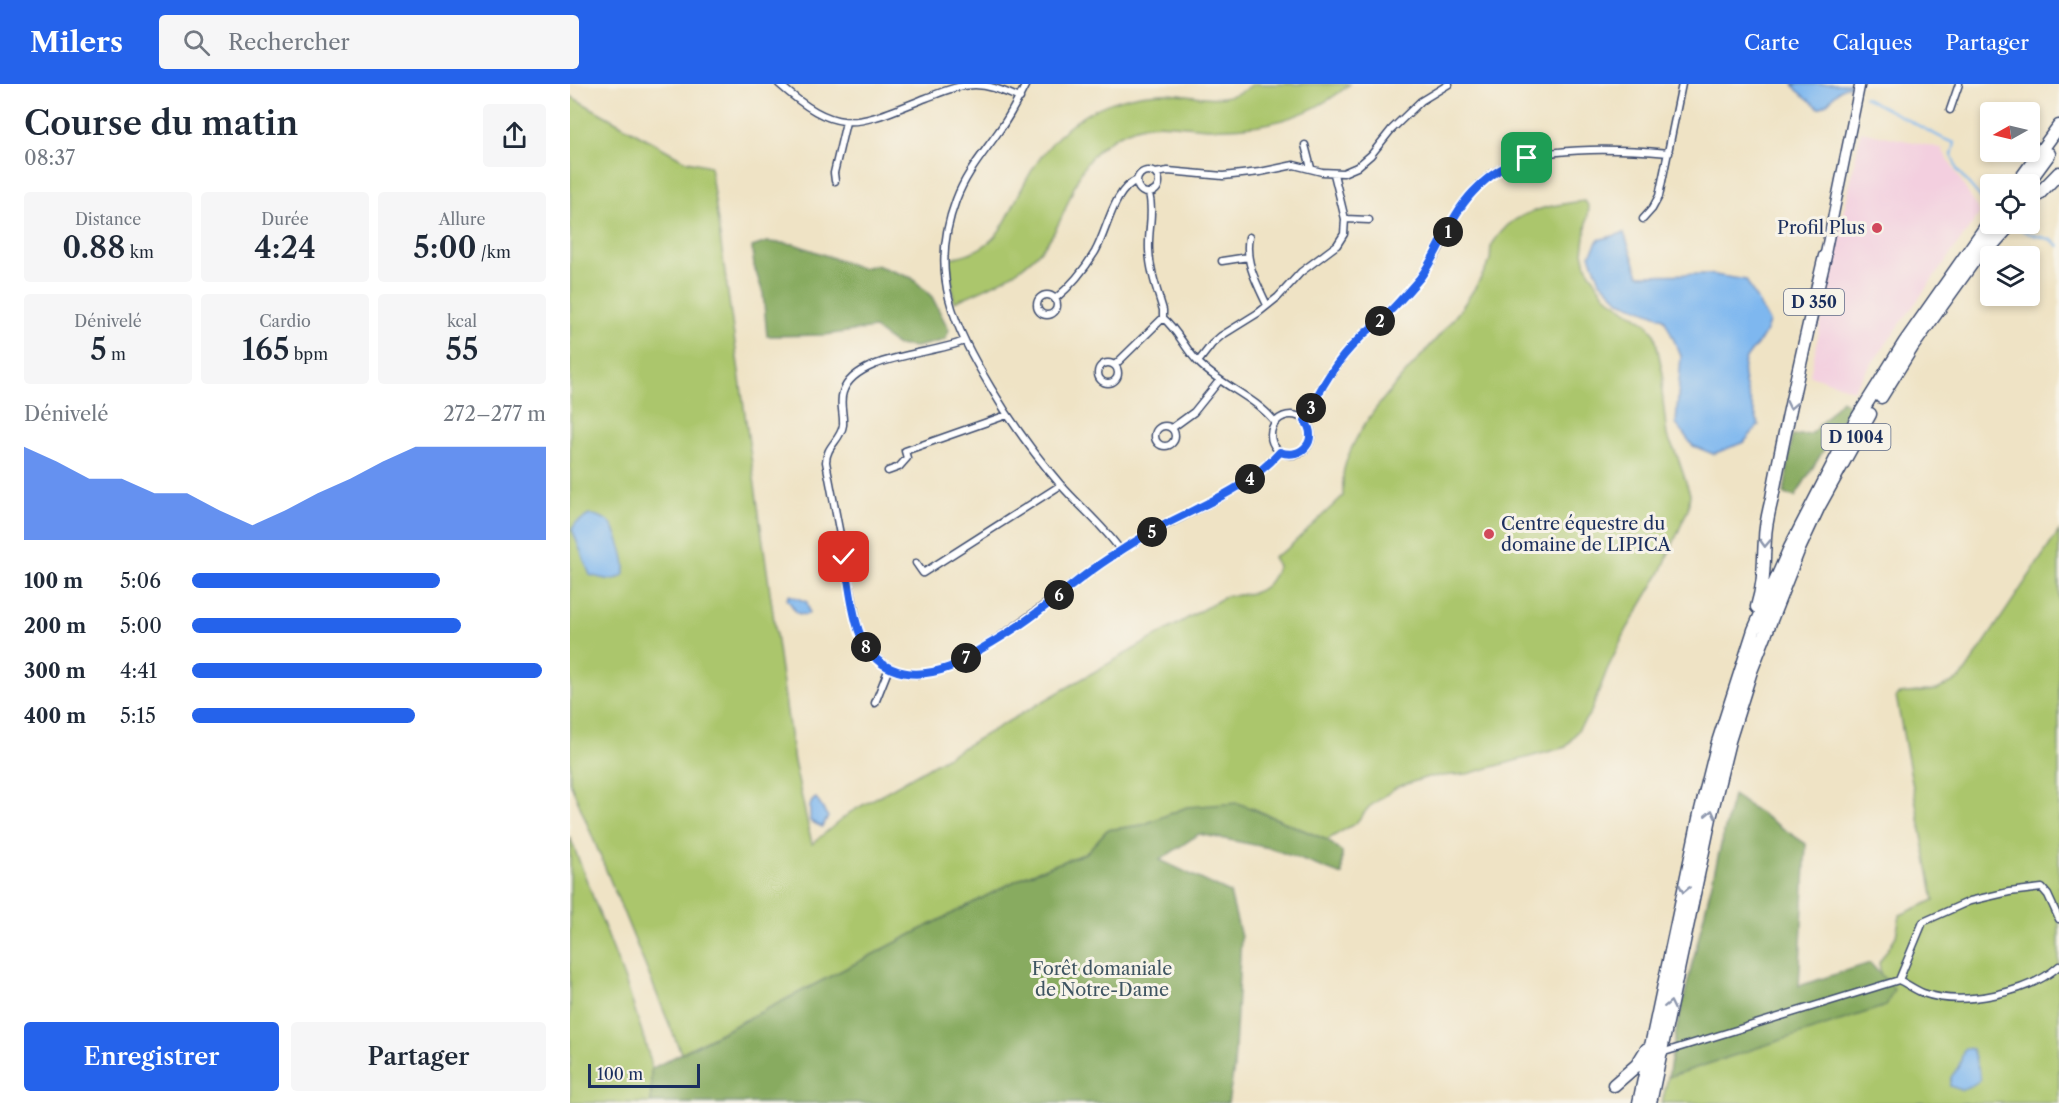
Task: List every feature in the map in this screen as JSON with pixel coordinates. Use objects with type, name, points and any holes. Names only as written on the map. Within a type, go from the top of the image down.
[{"type":"highway","points":[[2024,174],[2059,126]]},
{"type":"highway","points":[[2034,174],[2059,140]]},
{"type":"highway","points":[[2040,193],[2059,173]]},
{"type":"highway","name":"D 1004","points":[[1639,1103],[1700,814],[1718,742],[1754,630],[1790,548],[1856,420],[1905,342],[1981,234]]},
{"type":"highway","name":"D 1004","points":[[1650,1103],[1710,818],[1729,741],[1750,671],[1772,613],[1811,524],[1863,424],[1912,347],[1993,234]]},
{"type":"highway","points":[[1968,268],[1979,262],[2003,234]]},
{"type":"highway","name":"D 350","points":[[1754,630],[1765,571],[1767,527],[1803,348],[1826,256]]},
{"type":"highway","points":[[1614,1085],[1637,1065],[1652,1040]]},
{"type":"main road","name":"D 350","points":[[1826,256],[1860,84]]},
{"type":"street","points":[[779,84],[812,111],[846,122],[873,119],[963,86],[989,86],[1020,98]]},
{"type":"street","points":[[1026,84],[1007,120],[968,174],[954,204],[945,251],[946,287],[952,314],[964,341],[1007,415],[1060,485],[1112,538],[1121,551]]},
{"type":"street","points":[[1055,299],[1075,279],[1094,253],[1103,238],[1122,189],[1137,180],[1144,171],[1223,176],[1293,165],[1334,174],[1357,167],[1421,101],[1449,84]]},
{"type":"street","points":[[1643,219],[1659,196],[1682,84]]},
{"type":"street","points":[[1950,110],[1959,84]]},
{"type":"street","points":[[835,181],[834,172],[846,122]]},
{"type":"street","points":[[1305,145],[1311,168]]},
{"type":"street","points":[[1305,421],[1341,359],[1395,306],[1421,276],[1437,252],[1462,205],[1488,176],[1514,162],[1540,155],[1606,150],[1669,153]]},
{"type":"street","points":[[1149,193],[1158,187],[1159,179],[1155,173]]},
{"type":"street","points":[[1198,362],[1221,336],[1278,297],[1301,272],[1337,245],[1344,234],[1345,219],[1334,174]]},
{"type":"street","points":[[1137,180],[1140,190],[1149,193]]},
{"type":"street","points":[[1149,193],[1153,208],[1149,259],[1163,310],[1163,318],[1198,362],[1219,381],[1268,412],[1275,422]]},
{"type":"street","points":[[1345,219],[1369,220]]},
{"type":"street","points":[[1249,237],[1248,257],[1267,305]]},
{"type":"street","points":[[1222,261],[1248,257]]},
{"type":"street","points":[[1115,365],[1163,318]]},
{"type":"street","points":[[964,341],[884,362],[853,377],[847,383],[842,396],[842,430],[827,453],[826,462],[858,628],[868,649],[889,668],[910,674],[924,674],[958,662],[1016,627],[1121,551],[1166,524],[1212,503],[1249,480],[1269,465],[1280,452]]},
{"type":"street","points":[[1172,428],[1194,412],[1219,381]]},
{"type":"street","points":[[888,471],[899,467],[907,458],[904,451],[1007,415]]},
{"type":"street","points":[[1287,415],[1300,417],[1305,421],[1311,431],[1306,448],[1294,455],[1280,452],[1272,441],[1271,435],[1275,422],[1287,415]]},
{"type":"street","points":[[916,563],[923,573],[1060,485]]},
{"type":"street","points":[[875,703],[889,668]]},
{"type":"street","points":[[1899,980],[1923,922],[1970,901],[2009,892],[2042,888],[2048,895],[2059,919]]},
{"type":"street","points":[[1660,1053],[1899,980],[1925,993],[1958,998],[1979,998],[2021,987],[2043,978],[2059,966]]},
{"type":"shaded area","points":[[1861,131],[1941,148],[1980,213],[1853,390],[1810,375]]},
{"type":"green space","points":[[1253,84],[1350,84],[1319,106],[1267,124],[1210,128],[1153,124],[1117,136],[1102,146],[1082,169],[1059,223],[1042,249],[1008,277],[954,302],[949,258],[977,250],[996,236],[1038,162],[1051,144],[1075,122],[1106,104],[1130,97],[1165,93],[1221,97],[1242,91]]},
{"type":"green space","points":[[570,96],[684,160],[710,166],[794,762],[812,844],[849,813],[1226,596],[1244,595],[1264,588],[1274,576],[1278,566],[1273,557],[1287,549],[1343,496],[1344,469],[1365,423],[1467,300],[1488,265],[1491,247],[1499,235],[1508,225],[1525,214],[1555,205],[1585,201],[1589,207],[1583,252],[1586,266],[1604,295],[1646,323],[1654,332],[1663,374],[1662,392],[1667,436],[1677,455],[1690,494],[1688,509],[1661,572],[1627,629],[1607,670],[1591,712],[1566,747],[1467,774],[1428,777],[1397,787],[1369,807],[1356,823],[1327,840],[1252,808],[1187,807],[1142,825],[1107,830],[1086,853],[1025,876],[681,1053],[570,782]]},
{"type":"green space","points":[[767,242],[794,244],[861,268],[876,265],[912,278],[932,297],[949,330],[945,340],[916,347],[896,345],[874,328],[825,335],[767,336],[763,293],[754,266],[752,247]]},
{"type":"green space","points":[[1842,400],[1850,407],[1795,497],[1784,494],[1792,436],[1811,434]]},
{"type":"green space","points":[[2059,531],[2059,1103],[1662,1103],[1668,1077],[1885,1006],[1879,963],[1896,936],[1900,915],[1934,900],[1896,696],[1937,690],[1961,678]]},
{"type":"green space","points":[[1733,795],[1806,844],[1799,986],[1870,963],[1894,989],[1886,1006],[1668,1077],[1677,1027]]},
{"type":"green space","name":"Forêt domaniale de Notre-Dame","points":[[1238,803],[1327,840],[1342,852],[1342,875],[1270,848],[1199,834],[1160,860],[1230,893],[1241,937],[1234,1068],[1228,1103],[651,1103],[651,1069],[1025,876],[1086,853],[1107,830],[1142,825],[1187,807]]},
{"type":"green space","points":[[570,837],[627,986],[642,1032],[651,1063],[651,1103],[570,1103]]},
{"type":"water","points":[[1793,84],[1851,84],[1851,86],[1841,89],[1828,103],[1819,108]]},
{"type":"water","points":[[1624,233],[1639,275],[1708,274],[1746,280],[1769,322],[1762,338],[1744,364],[1745,381],[1759,425],[1744,442],[1713,454],[1693,446],[1676,424],[1681,356],[1664,318],[1620,301],[1600,281],[1590,255],[1598,240]]},
{"type":"water","points":[[589,515],[604,519],[613,528],[625,565],[623,575],[616,579],[590,575],[572,529],[576,523]]},
{"type":"water","points":[[789,595],[807,602],[809,613],[805,615],[797,613],[787,599]]},
{"type":"water","points":[[816,798],[828,817],[822,827],[810,821],[810,805]]},
{"type":"water","points":[[1965,1048],[1972,1049],[1980,1079],[1975,1084],[1961,1090],[1950,1086],[1950,1082]]},
{"type":"waterway","points":[[1864,97],[1955,143],[1952,155],[1957,170],[1980,197]]},
{"type":"waterway","points":[[2031,234],[2051,240],[2059,246]]},
{"type":"place","name":"Profil Plus","points":[[1877,228]]},
{"type":"place","name":"Centre équestre du domaine de LIPICA","points":[[1489,534]]},
{"type":"route","points":[[844,557],[858,628],[865,645],[876,658],[889,668],[910,674],[932,672],[958,662],[1040,611],[1073,584],[1136,541],[1212,503],[1249,480],[1269,465],[1280,452],[1294,455],[1306,448],[1311,438],[1311,431],[1305,421],[1341,359],[1358,340],[1384,318],[1421,276],[1437,252],[1462,205],[1474,190],[1488,176],[1514,162],[1527,158]]}]
